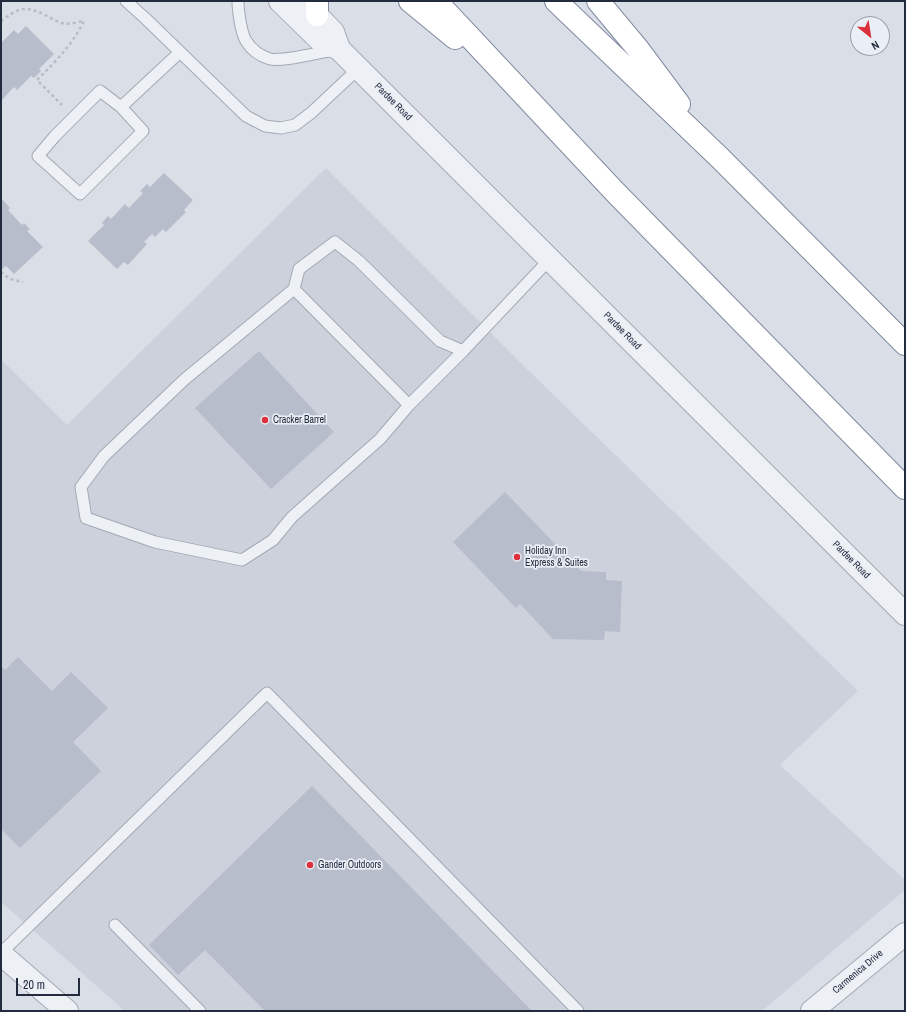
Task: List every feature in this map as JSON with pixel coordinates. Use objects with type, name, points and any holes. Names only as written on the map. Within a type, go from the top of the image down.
[{"type":"highway","points":[[410,1],[519,89]]},
{"type":"highway","points":[[436,1],[616,192],[905,488]]},
{"type":"highway","points":[[556,1],[720,158],[905,344]]},
{"type":"highway","points":[[598,1],[638,49],[720,158]]},
{"type":"street","name":"Pardee Road","points":[[280,1],[320,40],[339,49],[905,614]]},
{"type":"street","name":"Pardee Road","points":[[313,6],[333,32],[339,49]]},
{"type":"street","name":"Carmenica Drive","points":[[812,1011],[905,934]]},
{"type":"street","points":[[1,953],[67,1011]]},
{"type":"lane","points":[[126,1],[246,116],[264,126],[281,128],[295,125],[311,113],[358,68]]},
{"type":"lane","points":[[238,1],[245,40],[256,52],[271,59],[287,59],[339,49]]},
{"type":"lane","points":[[121,107],[180,52]]},
{"type":"lane","points":[[100,91],[121,107],[143,131],[80,194],[38,156],[73,117],[100,91]]},
{"type":"lane","points":[[463,351],[440,341],[359,261],[335,242],[299,269],[294,289],[185,380],[104,456],[81,487],[86,518],[155,542],[242,560],[273,540],[292,517],[380,439],[408,405],[463,351],[550,259]]},
{"type":"lane","points":[[294,289],[408,405]]},
{"type":"lane","points":[[1,953],[267,693],[578,1011]]},
{"type":"lane","points":[[115,925],[200,1011]]},
{"type":"path","points":[[1,21],[22,9],[30,9],[63,23],[70,24],[84,21],[79,32],[61,56],[37,80],[73,117]]},
{"type":"path","points":[[1,272],[10,279],[23,282]]},
{"type":"shaded area","points":[[326,168],[528,370],[858,691],[780,765],[905,880],[905,890],[762,1011],[125,1011],[1,902],[1,359],[67,425]]},
{"type":"building","points":[[26,26],[54,54],[39,69],[41,71],[34,78],[31,76],[17,90],[14,87],[1,101],[1,43],[14,30],[18,34]]},
{"type":"building","points":[[164,173],[193,200],[184,210],[186,212],[166,232],[163,229],[155,237],[152,234],[144,242],[147,244],[128,265],[124,262],[117,269],[88,241],[104,225],[102,223],[108,216],[111,219],[125,204],[129,208],[143,193],[140,191],[147,184],[150,187]]},
{"type":"building","points":[[1,198],[10,208],[8,210],[22,225],[24,223],[30,229],[27,231],[43,247],[14,274],[6,266],[2,269],[1,268]]},
{"type":"building","name":"Cracker Barrel","points":[[259,351],[334,432],[271,489],[195,408]]},
{"type":"building","name":"Holiday Inn Express & Suites","points":[[505,492],[581,571],[606,572],[606,580],[622,581],[620,632],[605,631],[604,640],[553,639],[520,604],[516,608],[453,542]]},
{"type":"building","points":[[18,657],[52,691],[71,672],[108,708],[73,742],[101,771],[20,848],[1,829],[1,666],[5,670]]},
{"type":"building","name":"Gander Outdoors","points":[[312,786],[532,1011],[265,1011],[205,950],[178,975],[149,945]]},
{"type":"place","name":"Cracker Barrel","points":[[265,420]]},
{"type":"place","name":"Holiday Inn Express & Suites","points":[[517,557]]},
{"type":"place","name":"Gander Outdoors","points":[[310,865]]}]
